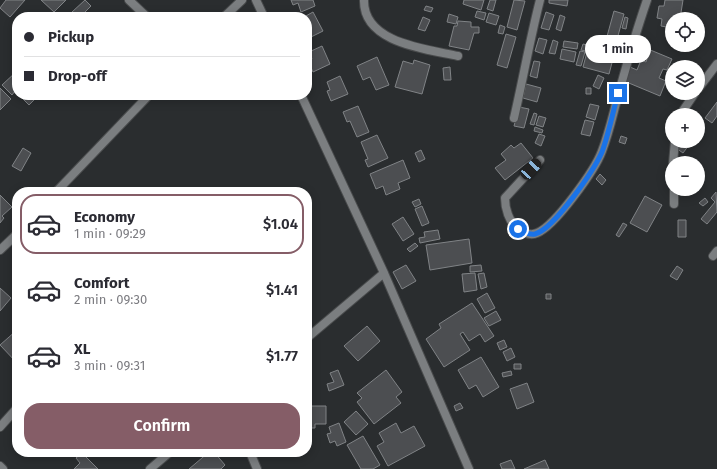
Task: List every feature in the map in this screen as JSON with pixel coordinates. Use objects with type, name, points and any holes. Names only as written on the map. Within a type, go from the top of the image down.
[{"type":"street","points":[[129,0],[142,12]]},
{"type":"street","points":[[229,12],[242,0]]},
{"type":"street","points":[[256,0],[262,12]]},
{"type":"street","points":[[364,0],[366,16],[371,25],[390,39],[458,56]]},
{"type":"street","points":[[514,118],[524,78],[527,52],[540,0]]},
{"type":"street","points":[[540,160],[505,198],[505,204],[511,221],[518,229],[529,234],[536,233],[548,226],[594,170],[602,151],[634,35],[647,0]]},
{"type":"street","points":[[705,80],[716,66]]},
{"type":"street","points":[[61,187],[144,100]]},
{"type":"street","points":[[302,100],[384,273],[470,469]]},
{"type":"street","points":[[674,196],[674,204]]},
{"type":"street","points":[[0,250],[12,239]]},
{"type":"street","points":[[312,334],[384,273]]},
{"type":"street","points":[[0,427],[12,414]]},
{"type":"street","points":[[150,469],[164,457]]},
{"type":"street","points":[[252,457],[257,469]]},
{"type":"street","points":[[0,466],[3,469]]},
{"type":"building","points":[[6,0],[25,0],[14,12],[12,12],[10,17],[0,8]]},
{"type":"building","points":[[41,0],[66,0],[54,12]]},
{"type":"building","points":[[85,0],[91,6],[85,12],[72,12]]},
{"type":"building","points":[[291,0],[313,0],[315,6],[301,12],[298,3],[293,5]]},
{"type":"building","points":[[464,0],[484,0],[481,10],[463,4]]},
{"type":"building","points":[[490,0],[496,0],[493,11],[487,9]]},
{"type":"building","points":[[514,0],[525,1],[517,30],[507,27]]},
{"type":"building","points":[[549,0],[568,0],[567,6],[549,3]]},
{"type":"building","points":[[665,0],[683,0],[681,12],[665,12],[665,27],[661,26],[662,19],[657,18],[659,6],[664,6]]},
{"type":"building","points":[[426,6],[433,8],[431,12],[424,10]]},
{"type":"building","points":[[477,11],[486,13],[484,20],[475,17]]},
{"type":"building","points":[[614,11],[624,14],[616,43],[606,40]]},
{"type":"building","points":[[546,12],[554,15],[549,30],[541,28]]},
{"type":"building","points":[[312,13],[323,31],[312,36]]},
{"type":"building","points":[[489,13],[499,16],[496,25],[486,22]]},
{"type":"building","points":[[449,14],[458,17],[456,24],[447,22]]},
{"type":"building","points":[[560,15],[565,17],[561,31],[556,29]]},
{"type":"building","points":[[423,17],[430,20],[425,31],[418,29]]},
{"type":"building","points":[[625,17],[628,18],[626,29],[622,28]]},
{"type":"building","points":[[458,21],[471,22],[471,27],[479,27],[479,33],[474,33],[469,50],[449,46],[454,26],[457,26]]},
{"type":"building","points":[[500,25],[505,27],[503,34],[498,33]]},
{"type":"building","points":[[506,34],[516,37],[507,68],[497,65]]},
{"type":"building","points":[[539,38],[547,40],[543,54],[535,51]]},
{"type":"building","points":[[553,40],[558,42],[555,54],[549,53]]},
{"type":"building","points":[[564,41],[578,43],[577,49],[563,47]]},
{"type":"building","points":[[583,44],[592,46],[590,52],[581,50]]},
{"type":"building","points":[[322,46],[330,64],[313,72],[312,51]]},
{"type":"building","points":[[562,49],[576,52],[574,62],[560,59]]},
{"type":"building","points":[[648,49],[672,59],[665,60],[665,70],[663,69],[659,78],[665,81],[660,96],[624,81],[630,67],[637,70],[641,60],[646,62],[647,59],[645,58]]},
{"type":"building","points":[[580,51],[585,52],[581,66],[576,65]]},
{"type":"building","points":[[587,52],[613,59],[609,74],[583,67]]},
{"type":"building","points":[[377,57],[389,85],[376,90],[370,77],[363,80],[357,66]]},
{"type":"building","points":[[414,60],[430,65],[422,94],[395,87],[403,61],[413,64]]},
{"type":"building","points":[[534,61],[540,62],[537,78],[530,76]]},
{"type":"building","points":[[450,67],[451,80],[444,80],[443,68]]},
{"type":"building","points":[[598,75],[604,78],[599,89],[593,86]]},
{"type":"building","points":[[12,76],[12,95],[2,85]]},
{"type":"building","points":[[340,76],[348,94],[331,101],[327,91],[330,90],[327,82]]},
{"type":"building","points":[[526,84],[541,88],[537,102],[523,98]]},
{"type":"building","points":[[0,88],[11,99],[0,110]]},
{"type":"building","points":[[586,88],[591,88],[591,94],[586,94]]},
{"type":"building","points":[[24,100],[34,100],[29,105]]},
{"type":"building","points":[[717,102],[717,116],[712,123],[705,118]]},
{"type":"building","points":[[590,104],[599,106],[595,120],[586,117]]},
{"type":"building","points":[[358,106],[369,132],[357,137],[350,121],[347,122],[343,112]]},
{"type":"building","points":[[519,107],[529,109],[524,128],[514,126]]},
{"type":"building","points":[[534,113],[537,114],[534,125],[530,124]]},
{"type":"building","points":[[539,116],[546,118],[543,127],[536,125]]},
{"type":"building","points":[[585,120],[594,122],[590,136],[581,134]]},
{"type":"building","points":[[535,127],[543,130],[542,133],[534,131]]},
{"type":"building","points":[[539,134],[545,136],[541,146],[535,143]]},
{"type":"building","points":[[377,135],[388,158],[368,167],[365,160],[368,159],[361,142]]},
{"type":"building","points":[[621,136],[627,138],[625,144],[619,142]]},
{"type":"building","points":[[521,143],[533,158],[505,180],[495,168],[506,160],[501,154],[511,145],[514,148]]},
{"type":"building","points":[[23,148],[31,153],[21,171],[12,166]]},
{"type":"building","points":[[676,148],[687,148],[683,153]]},
{"type":"building","points":[[421,150],[425,159],[419,162],[415,153]]},
{"type":"building","points":[[403,160],[410,178],[398,183],[400,189],[386,195],[383,186],[376,189],[370,174]]},
{"type":"building","points":[[600,174],[606,180],[602,185],[596,179]]},
{"type":"building","points":[[716,192],[717,212],[707,224],[701,219],[715,202],[711,198]]},
{"type":"building","points":[[0,195],[12,207],[2,216],[4,218],[0,223]]},
{"type":"building","points":[[645,196],[662,205],[647,232],[630,223]]},
{"type":"building","points":[[705,198],[708,202],[703,206],[699,203]]},
{"type":"building","points":[[419,199],[421,204],[415,207],[412,202]]},
{"type":"building","points":[[422,206],[429,223],[422,226],[415,209]]},
{"type":"building","points":[[403,217],[414,234],[403,241],[392,224]]},
{"type":"building","points":[[678,220],[686,220],[686,237],[678,237]]},
{"type":"building","points":[[623,223],[627,225],[619,237],[616,235]]},
{"type":"building","points":[[438,230],[440,239],[420,243],[419,238],[425,237],[424,232]]},
{"type":"building","points":[[469,239],[472,263],[430,270],[426,245]]},
{"type":"building","points":[[415,243],[418,246],[410,252],[407,249]]},
{"type":"building","points":[[406,265],[416,281],[402,289],[393,272]]},
{"type":"building","points":[[481,265],[482,271],[470,272],[470,266]]},
{"type":"building","points":[[677,266],[683,270],[677,280],[670,276]]},
{"type":"building","points":[[475,273],[477,290],[464,292],[462,274]]},
{"type":"building","points":[[484,273],[487,287],[481,289],[478,274]]},
{"type":"building","points":[[0,288],[11,298],[0,311]]},
{"type":"building","points":[[487,293],[495,308],[485,313],[477,299]]},
{"type":"building","points":[[546,294],[551,294],[551,299],[546,299]]},
{"type":"building","points":[[472,303],[494,336],[485,342],[480,334],[469,341],[463,332],[460,334],[470,350],[444,367],[426,339],[441,328],[439,324]]},
{"type":"building","points":[[496,311],[501,320],[489,326],[484,318]]},
{"type":"building","points":[[367,326],[380,341],[358,361],[344,346]]},
{"type":"building","points":[[12,334],[12,358],[0,345]]},
{"type":"building","points":[[504,340],[507,347],[500,350],[497,343]]},
{"type":"building","points":[[511,348],[515,357],[507,361],[503,352]]},
{"type":"building","points":[[481,357],[499,387],[483,397],[476,385],[469,389],[458,370]]},
{"type":"building","points":[[514,364],[521,364],[521,369],[514,369]]},
{"type":"building","points":[[338,370],[344,385],[329,391],[327,384],[334,382],[330,373]]},
{"type":"building","points":[[386,370],[402,392],[396,397],[401,403],[374,424],[357,402],[362,398],[357,393]]},
{"type":"building","points":[[511,371],[512,375],[503,377],[502,373]]},
{"type":"building","points":[[527,383],[534,402],[517,409],[510,389]]},
{"type":"building","points":[[460,403],[463,408],[456,411],[454,406]]},
{"type":"building","points":[[312,406],[326,406],[326,424],[315,424],[315,428],[312,428]]},
{"type":"building","points":[[356,411],[368,424],[356,435],[344,422]]},
{"type":"building","points":[[339,423],[346,442],[337,446],[335,441],[330,443],[327,434],[331,433],[329,427]]},
{"type":"building","points":[[396,423],[401,433],[414,426],[425,446],[388,466],[377,446],[384,442],[379,433]]},
{"type":"building","points":[[363,436],[380,465],[373,469],[361,469],[347,445]]},
{"type":"building","points":[[86,457],[98,469],[74,469],[80,463],[76,458]]},
{"type":"building","points":[[203,457],[218,457],[225,465],[221,469],[189,469]]},
{"type":"building","points":[[511,460],[515,469],[502,469],[500,464]]},
{"type":"building","points":[[545,460],[549,469],[524,469]]},
{"type":"route","points":[[518,229],[529,234],[536,233],[548,226],[594,170],[602,151],[618,93]]}]
